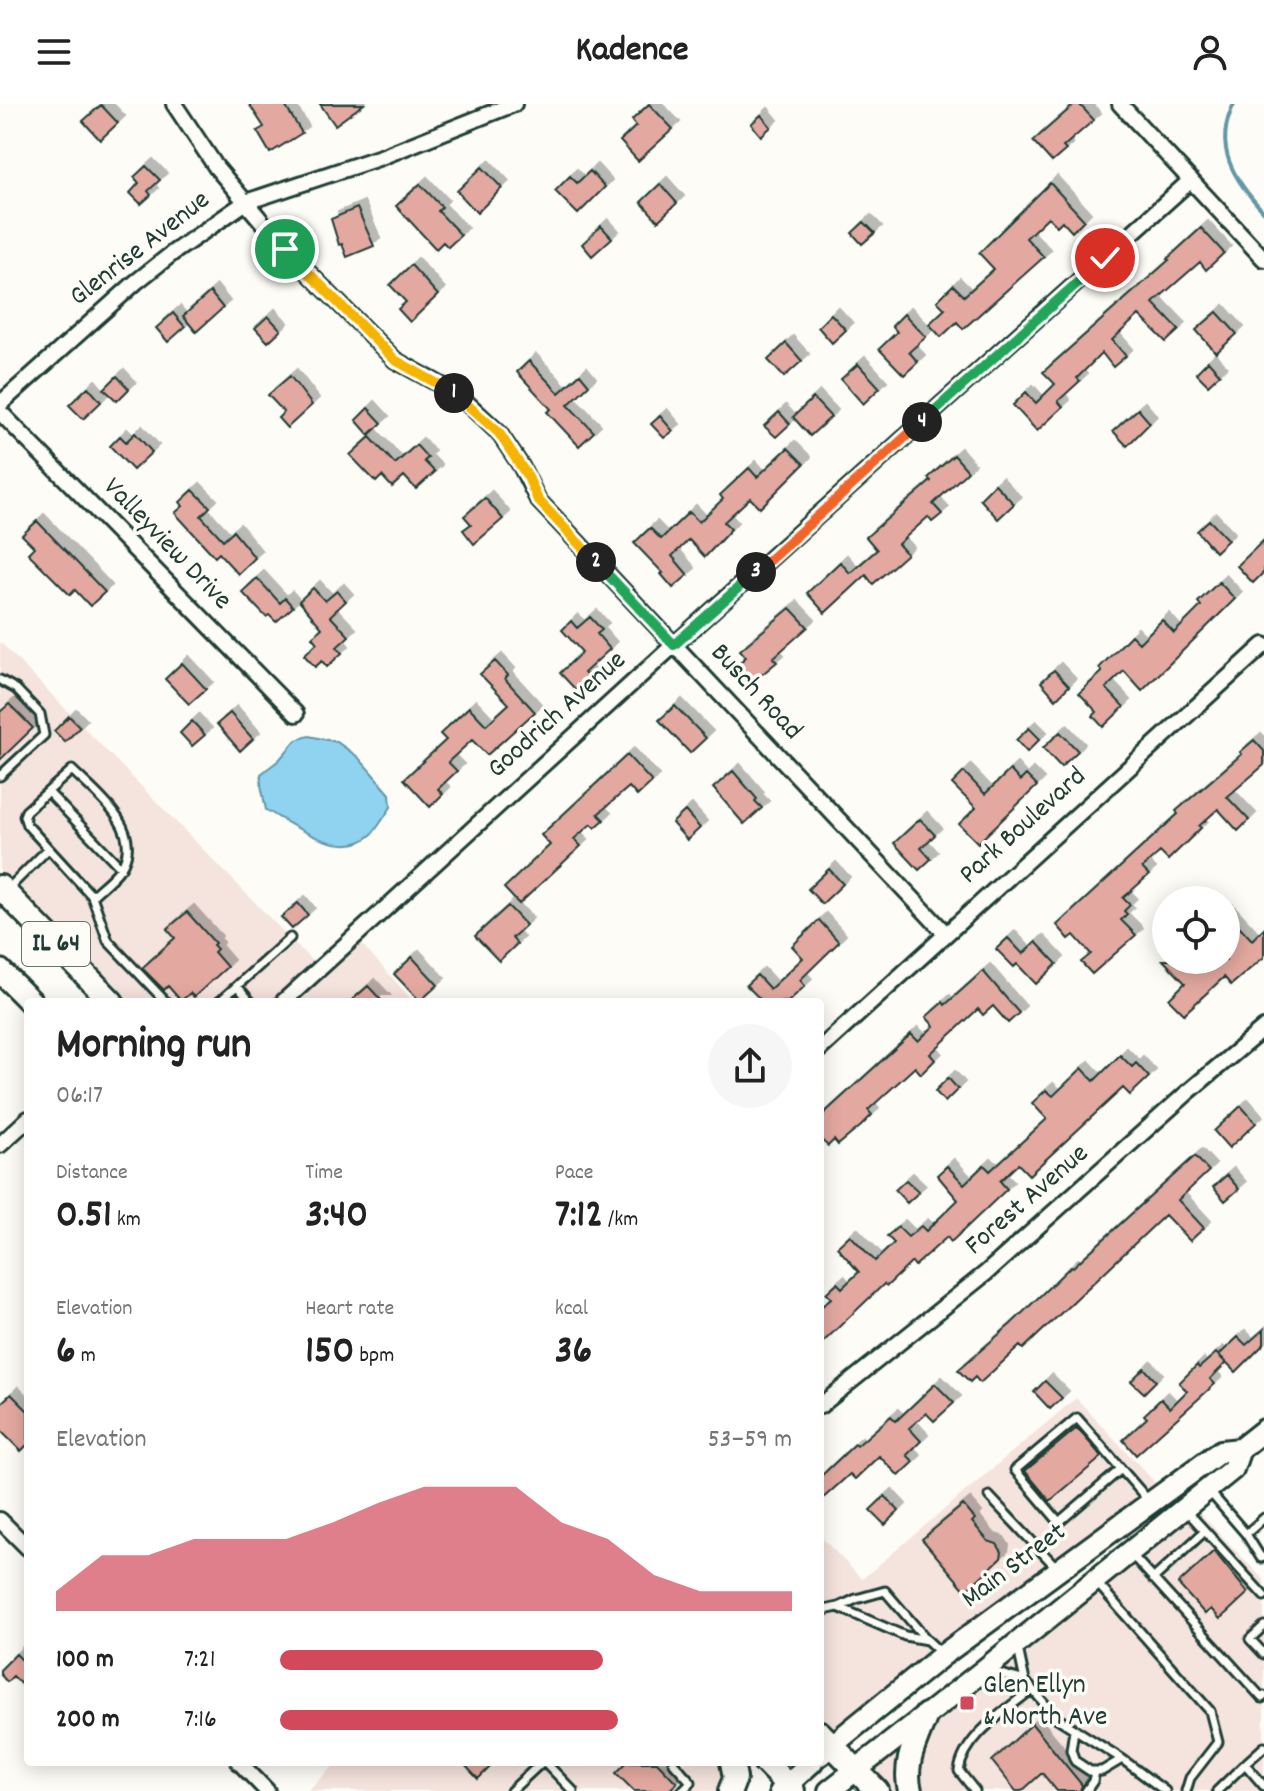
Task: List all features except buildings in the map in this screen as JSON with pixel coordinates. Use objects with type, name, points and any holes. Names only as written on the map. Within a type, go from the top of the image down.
[{"type":"main road","name":"IL 64","points":[[2,890],[108,998]]},
{"type":"main road","name":"IL 64","points":[[0,971],[27,998]]},
{"type":"main road","points":[[910,1791],[909,1758],[926,1715]]},
{"type":"main road","points":[[824,1744],[856,1769],[877,1791]]},
{"type":"main road","points":[[730,1791],[735,1778],[733,1766]]},
{"type":"main road","points":[[768,1766],[787,1789]]},
{"type":"street","name":"Busch Road","points":[[174,104],[208,156],[285,249],[395,360],[448,389],[485,418],[516,457],[538,500],[946,934]]},
{"type":"street","name":"Glenrise Avenue","points":[[0,404],[136,282],[246,202],[381,157],[514,104]]},
{"type":"street","points":[[1120,104],[1264,259]]},
{"type":"street","name":"Goodrich Avenue","points":[[287,998],[1191,180]]},
{"type":"street","name":"Valleyview Drive","points":[[0,412],[296,714]]},
{"type":"street","name":"Park Boulevard","points":[[824,1045],[1264,645]]},
{"type":"street","name":"Forest Avenue","points":[[824,1403],[986,1273],[1264,1028]]},
{"type":"street","points":[[0,1145],[24,1123]]},
{"type":"street","name":"Main Street","points":[[829,1791],[1233,1469],[1240,1449],[1264,1430]]},
{"type":"street","name":"Main Street","points":[[824,1744],[1221,1451],[1240,1449]]},
{"type":"street","points":[[0,1520],[24,1544]]},
{"type":"street","points":[[243,1766],[267,1791]]},
{"type":"street","points":[[787,1789],[808,1766]]},
{"type":"lane","points":[[0,680],[16,689],[40,714],[44,735],[0,776]]},
{"type":"lane","points":[[92,896],[121,868],[129,847],[121,820],[72,770],[24,816],[27,825],[92,896],[108,941],[162,998]]},
{"type":"lane","points":[[48,792],[121,868]]},
{"type":"lane","points":[[2,890],[48,849]]},
{"type":"lane","points":[[224,998],[290,938]]},
{"type":"lane","points":[[237,986],[248,998]]},
{"type":"lane","points":[[1121,1469],[1059,1522],[1015,1470],[1077,1418],[1150,1502]]},
{"type":"lane","points":[[1207,1490],[1246,1534],[1261,1558],[1264,1557]]},
{"type":"lane","points":[[989,1496],[1059,1570]]},
{"type":"lane","points":[[1184,1508],[1264,1596]]},
{"type":"lane","points":[[1246,1534],[1264,1518]]},
{"type":"lane","points":[[1153,1579],[1205,1531]]},
{"type":"lane","points":[[1129,1553],[1262,1698],[1264,1696]]},
{"type":"lane","points":[[1095,1581],[1210,1711],[1218,1742],[1190,1778],[1186,1791]]},
{"type":"lane","points":[[824,1610],[885,1591],[943,1655]]},
{"type":"lane","points":[[838,1607],[905,1636],[927,1640]]},
{"type":"lane","points":[[1264,1626],[1250,1639],[1264,1654]]},
{"type":"lane","points":[[1017,1644],[1025,1681],[1057,1718],[1122,1759],[1165,1791]]},
{"type":"lane","points":[[979,1674],[1001,1674],[1025,1681]]},
{"type":"lane","points":[[975,1791],[959,1771],[961,1757],[977,1736],[1032,1689]]},
{"type":"lane","points":[[1074,1730],[1071,1750],[1075,1761],[1090,1771],[1102,1771],[1122,1759]]},
{"type":"lane","points":[[1217,1791],[1264,1747]]},
{"type":"lane","points":[[1245,1764],[1264,1786]]},
{"type":"lane","points":[[511,1791],[539,1766]]},
{"type":"lane","points":[[548,1766],[573,1791]]},
{"type":"lane","points":[[677,1766],[691,1782],[682,1791]]},
{"type":"lane","points":[[1086,1791],[1095,1772]]},
{"type":"shaded area","points":[[0,642],[316,965],[279,998],[113,998],[0,881]]},
{"type":"shaded area","points":[[358,940],[410,998],[295,998]]},
{"type":"shaded area","points":[[1076,1398],[1164,1492],[836,1735],[824,1724],[824,1540],[862,1579]]},
{"type":"shaded area","points":[[1196,1509],[1264,1580],[1264,1791],[890,1791],[868,1768]]},
{"type":"shaded area","points":[[334,1766],[725,1766],[723,1791],[307,1791]]},
{"type":"water","points":[[309,736],[337,742],[358,757],[390,794],[391,807],[372,834],[360,842],[333,843],[318,838],[266,810],[261,774],[279,760],[296,740]]},
{"type":"waterway","points":[[1234,104],[1225,135],[1226,149],[1236,175],[1264,212]]},
{"type":"place","name":"Glen Ellyn & North Ave","points":[[967,1703]]},
{"type":"route","points":[[285,249],[395,360],[448,389],[485,418],[516,457],[538,500],[674,645],[1105,258]]}]
